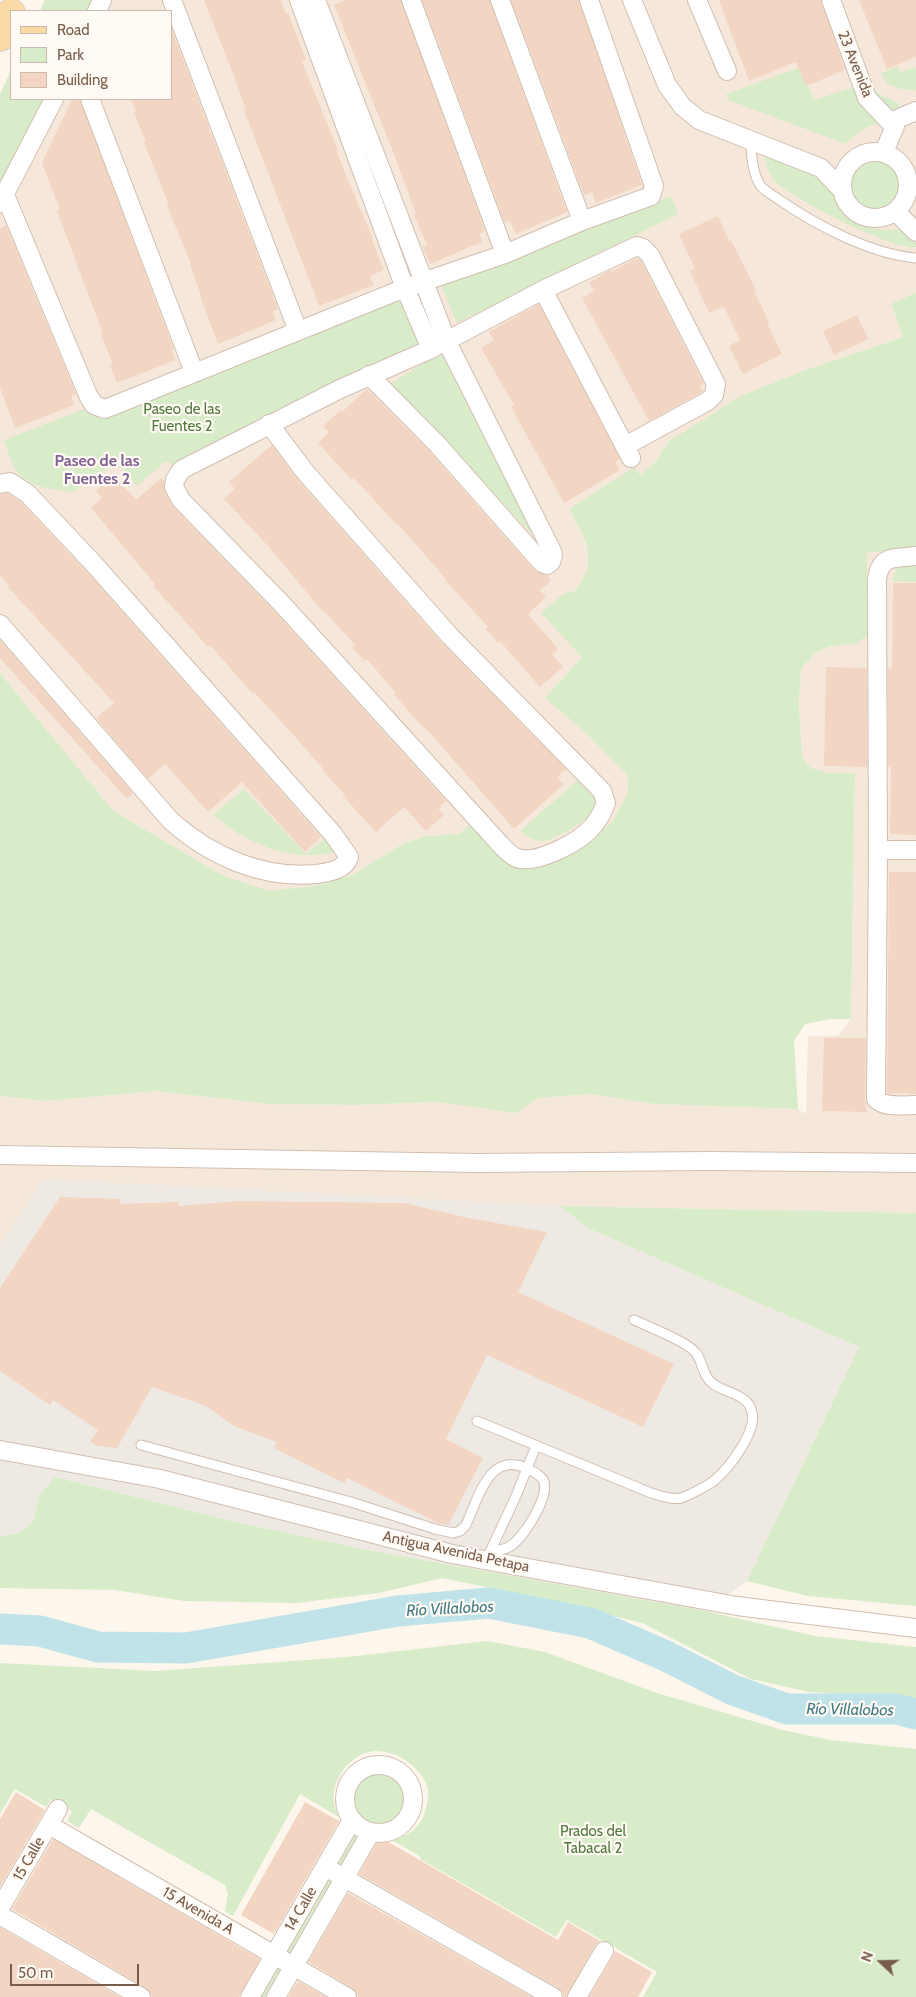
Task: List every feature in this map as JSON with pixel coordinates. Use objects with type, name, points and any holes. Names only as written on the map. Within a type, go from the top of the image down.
[{"type":"main road","points":[[0,37],[10,16]]},
{"type":"street","points":[[172,0],[298,331]]},
{"type":"street","points":[[299,0],[405,288],[552,551],[553,558],[549,564],[542,563],[438,445],[369,375]]},
{"type":"street","points":[[316,0],[424,282],[439,346]]},
{"type":"street","points":[[411,0],[505,254]]},
{"type":"street","points":[[500,0],[582,221]]},
{"type":"street","points":[[53,100],[3,199],[88,395],[94,406],[105,409],[405,288],[505,254],[582,221],[651,196],[654,189],[589,0]]},
{"type":"street","points":[[632,0],[667,85],[682,106],[699,120],[821,168],[841,189]]},
{"type":"street","points":[[697,0],[727,71]]},
{"type":"street","name":"23 Avenida","points":[[831,0],[867,98],[890,122]]},
{"type":"street","points":[[90,100],[194,372]]},
{"type":"street","points":[[884,152],[895,126],[890,122],[916,111]]},
{"type":"street","points":[[871,151],[884,152],[894,157],[906,173],[907,194],[895,211],[886,216],[866,218],[857,214],[844,199],[841,189],[842,176],[848,165],[858,156],[871,151]]},
{"type":"street","points":[[821,168],[848,165]]},
{"type":"street","points":[[895,211],[916,232]]},
{"type":"street","points":[[270,424],[306,473],[450,636],[602,791],[606,803],[604,810],[592,827],[585,834],[539,859],[523,860],[511,855],[283,605],[181,500],[174,488],[181,470],[270,424],[369,375],[439,346],[543,290],[633,247],[643,248],[650,255],[716,384],[714,395],[708,401],[628,452],[543,290]]},
{"type":"street","points":[[0,484],[10,482],[28,494],[86,556],[333,834],[349,857],[346,863],[326,873],[303,875],[276,874],[252,869],[230,860],[189,837],[171,821],[0,624]]},
{"type":"street","points":[[916,556],[884,561],[878,567],[877,576],[878,850],[876,1099],[887,1104],[916,1105]]},
{"type":"street","points":[[878,850],[916,850]]},
{"type":"street","points":[[0,1155],[477,1163],[710,1161],[916,1163]]},
{"type":"street","name":"Antigua Avenida Petapa","points":[[0,1450],[160,1480],[452,1554],[488,1556],[737,1606],[916,1628]]},
{"type":"street","points":[[373,1765],[389,1766],[407,1778],[412,1788],[411,1812],[404,1822],[395,1829],[384,1833],[371,1832],[361,1828],[352,1820],[346,1810],[344,1799],[346,1789],[358,1771],[373,1765]]},
{"type":"street","name":"15 Calle","points":[[0,1908],[58,1809]]},
{"type":"street","name":"14 Calle","points":[[250,1997],[352,1820]]},
{"type":"street","name":"15 Avenida A","points":[[48,1825],[347,1997]]},
{"type":"street","name":"14 Calle","points":[[276,1997],[371,1832]]},
{"type":"street","points":[[325,1867],[552,1997]]},
{"type":"street","points":[[0,1915],[141,1997]]},
{"type":"street","points":[[577,1997],[604,1951]]},
{"type":"lane","points":[[751,140],[754,169],[761,187],[790,208],[844,236],[899,256],[916,258]]},
{"type":"lane","points":[[477,1421],[651,1493],[669,1498],[682,1498],[714,1482],[729,1466],[743,1445],[752,1426],[753,1413],[750,1407],[737,1395],[714,1385],[707,1379],[698,1355],[690,1347],[634,1320]]},
{"type":"lane","points":[[141,1444],[351,1502],[453,1533],[460,1531],[466,1525],[488,1475],[498,1467],[509,1464],[527,1468],[542,1476],[545,1488],[542,1502],[527,1529],[510,1547],[488,1556]]},
{"type":"lane","points":[[488,1556],[536,1446]]},
{"type":"shaded area","name":"Paseo de las Fuentes 2","points":[[96,0],[916,0],[916,293],[891,305],[903,337],[803,371],[780,381],[668,442],[655,462],[640,475],[635,468],[569,509],[580,530],[590,558],[585,580],[575,591],[565,593],[582,657],[545,698],[587,734],[627,775],[628,793],[612,822],[581,845],[520,861],[474,821],[459,834],[427,836],[404,843],[354,874],[320,885],[269,891],[224,876],[120,815],[110,807],[0,673],[0,186],[48,100],[172,100],[172,10],[91,10]]},
{"type":"shaded area","points":[[916,548],[916,1213],[559,1206],[44,1179],[0,1246],[0,1096],[46,1101],[156,1091],[270,1104],[354,1105],[437,1102],[516,1113],[538,1098],[591,1094],[655,1104],[798,1109],[806,1114],[808,1036],[838,1036],[851,1019],[855,773],[827,774],[811,768],[802,757],[799,703],[801,669],[814,654],[828,647],[857,643],[868,635],[867,553]]},
{"type":"shaded area","points":[[44,1179],[559,1206],[590,1229],[859,1347],[747,1581],[705,1611],[363,1549],[231,1521],[56,1477],[39,1496],[34,1520],[20,1533],[0,1536],[0,1246]]},
{"type":"green space","points":[[45,0],[96,0],[91,10],[40,10]]},
{"type":"green space","points":[[897,66],[900,72],[916,67],[916,90],[900,89],[887,83],[881,73]]},
{"type":"green space","points":[[801,67],[814,100],[869,82],[879,94],[900,104],[885,123],[863,129],[846,144],[728,100],[726,94]]},
{"type":"green space","points":[[10,72],[10,100],[48,100],[0,186],[0,94]]},
{"type":"green space","points":[[764,153],[836,177],[837,194],[840,203],[853,220],[863,225],[884,230],[916,226],[916,247],[887,241],[843,222],[800,199],[775,181],[768,168]]},
{"type":"green space","points":[[868,153],[880,153],[896,162],[903,172],[905,184],[903,196],[896,206],[880,215],[868,215],[857,210],[848,201],[843,190],[843,178],[848,167],[857,158]]},
{"type":"green space","points":[[671,196],[678,214],[457,323],[441,284]]},
{"type":"green space","name":"Paseo de las Fuentes 2","points":[[403,287],[431,351],[182,467],[165,462],[137,486],[122,468],[111,466],[73,492],[36,485],[23,478],[13,465],[4,440]]},
{"type":"green space","points":[[916,293],[916,548],[867,553],[868,635],[857,643],[828,647],[814,654],[801,669],[799,703],[802,757],[811,768],[827,773],[855,773],[851,1019],[831,1019],[805,1024],[794,1041],[798,1109],[655,1104],[591,1094],[538,1098],[516,1113],[437,1102],[354,1105],[270,1104],[156,1091],[46,1101],[0,1096],[0,673],[110,807],[120,815],[224,876],[269,891],[320,885],[354,874],[404,843],[427,836],[459,834],[474,820],[520,861],[581,845],[612,822],[628,793],[627,775],[587,734],[545,698],[582,657],[541,613],[565,593],[575,591],[587,570],[588,560],[585,540],[569,509],[635,467],[640,475],[655,462],[668,442],[739,397],[803,371],[903,337],[891,304]]},
{"type":"green space","points":[[444,351],[550,553],[390,384]]},
{"type":"green space","points":[[916,561],[916,582],[893,581],[897,568],[906,563]]},
{"type":"green space","points":[[587,772],[594,779],[598,810],[561,835],[545,841],[533,840],[520,831]]},
{"type":"green space","points":[[244,789],[306,854],[338,827],[350,839],[349,846],[332,853],[314,855],[296,854],[259,844],[242,836],[213,815]]},
{"type":"green space","points":[[559,1206],[916,1213],[916,1606],[808,1596],[747,1581],[859,1347],[590,1229]]},
{"type":"green space","points":[[55,1477],[231,1521],[363,1549],[705,1611],[815,1636],[916,1647],[916,1699],[809,1692],[751,1679],[642,1623],[535,1597],[442,1578],[379,1593],[296,1603],[184,1601],[115,1590],[0,1588],[0,1536],[20,1533],[34,1520],[39,1496]]},
{"type":"green space","name":"Prados del Tabacal 2","points":[[487,1641],[545,1652],[657,1693],[783,1730],[830,1740],[916,1749],[916,1997],[643,1997],[657,1972],[567,1920],[556,1937],[420,1859],[421,1857],[392,1840],[408,1834],[420,1823],[425,1812],[428,1792],[424,1779],[413,1766],[399,1757],[384,1752],[376,1751],[358,1756],[344,1768],[339,1776],[334,1793],[334,1806],[339,1817],[300,1794],[233,1916],[225,1911],[228,1894],[225,1885],[91,1809],[79,1828],[67,1821],[72,1811],[51,1800],[46,1807],[15,1789],[0,1814],[0,1663],[156,1671],[347,1657]]},
{"type":"green space","points":[[373,1767],[385,1767],[401,1776],[408,1786],[410,1798],[408,1810],[401,1820],[385,1829],[373,1829],[362,1824],[353,1815],[348,1804],[348,1792],[353,1781],[362,1772]]},
{"type":"green space","points":[[352,1820],[361,1828],[371,1832],[276,1997],[250,1997]]},
{"type":"building","points":[[204,0],[280,0],[286,14],[288,13],[306,60],[302,62],[384,270],[370,276],[374,285],[319,306]]},
{"type":"building","points":[[346,0],[401,0],[485,231],[479,234],[482,242],[430,264],[423,247],[427,245],[414,215],[416,214],[394,154],[334,5]]},
{"type":"building","points":[[422,0],[490,0],[567,212],[516,234],[510,221],[505,223]]},
{"type":"building","points":[[511,0],[579,0],[642,185],[596,203],[592,192],[584,195]]},
{"type":"building","points":[[719,0],[821,0],[845,70],[806,86],[796,62],[749,81]]},
{"type":"building","points":[[859,0],[916,0],[916,57],[887,69]]},
{"type":"building","points":[[172,31],[278,309],[272,312],[276,320],[218,344],[200,296],[191,264],[144,143],[146,142],[134,113],[136,112],[131,100],[172,100]]},
{"type":"building","points":[[72,100],[80,100],[174,350],[172,351],[176,360],[117,383],[110,365],[113,364],[101,335],[103,334],[57,211],[60,210],[42,163]]},
{"type":"building","points":[[718,216],[729,241],[731,240],[756,290],[754,291],[769,322],[767,323],[782,354],[743,374],[729,346],[740,340],[724,307],[709,313],[690,271],[695,269],[679,234]]},
{"type":"building","points":[[6,225],[76,394],[71,396],[74,405],[15,428],[0,388],[0,228]]},
{"type":"building","points":[[637,258],[641,261],[704,384],[700,386],[702,392],[649,421],[582,298],[594,291],[589,283],[610,270],[611,272]]},
{"type":"building","points":[[539,304],[620,459],[615,462],[620,470],[564,503],[511,407],[514,405],[481,348],[494,340],[489,332]]},
{"type":"building","points":[[857,315],[868,339],[834,355],[823,331]]},
{"type":"building","points":[[367,389],[430,452],[534,570],[547,575],[551,581],[540,590],[546,597],[528,614],[558,649],[552,654],[563,667],[540,687],[500,641],[498,643],[486,629],[488,627],[397,523],[354,478],[352,480],[318,443],[329,433],[323,426]]},
{"type":"building","points":[[272,445],[298,480],[442,643],[566,769],[557,777],[564,784],[514,829],[429,732],[415,719],[367,659],[365,661],[352,648],[355,645],[323,612],[269,547],[224,499],[235,489],[229,482]]},
{"type":"building","points":[[113,475],[136,500],[161,478],[164,481],[165,492],[173,507],[275,612],[446,801],[438,808],[444,815],[426,831],[404,807],[376,832],[343,796],[345,795],[296,738],[254,692],[252,693],[210,645],[208,647],[153,586],[155,584],[91,508],[102,498],[96,491]]},
{"type":"building","points":[[8,493],[21,502],[85,570],[321,837],[305,852],[242,782],[208,812],[165,764],[148,779],[96,718],[114,703],[7,586],[9,585],[0,575],[0,494]]},
{"type":"building","points":[[893,583],[916,583],[916,835],[890,834],[891,767],[888,767],[888,668],[892,669]]},
{"type":"building","points":[[0,640],[133,793],[127,799],[0,658]]},
{"type":"building","points":[[826,667],[867,668],[867,767],[824,766]]},
{"type":"building","points":[[889,872],[916,872],[916,1094],[887,1093]]},
{"type":"building","points":[[824,1038],[866,1038],[865,1099],[867,1112],[822,1111]]},
{"type":"building","points":[[60,1197],[122,1199],[119,1204],[180,1202],[177,1206],[238,1201],[404,1203],[468,1218],[547,1232],[518,1292],[674,1364],[643,1427],[487,1355],[446,1439],[483,1458],[448,1525],[438,1523],[347,1478],[344,1483],[274,1448],[277,1442],[234,1426],[206,1406],[152,1387],[117,1448],[97,1446],[90,1442],[98,1430],[53,1400],[50,1405],[0,1371],[0,1288]]},
{"type":"building","points":[[16,1792],[45,1810],[0,1887],[0,1819]]},
{"type":"building","points":[[305,1802],[339,1821],[274,1934],[241,1915]]},
{"type":"building","points":[[380,1837],[558,1940],[568,1922],[600,1941],[595,1946],[566,1997],[558,1988],[359,1874]]},
{"type":"building","points":[[53,1839],[260,1959],[239,1997],[152,1997],[146,1988],[12,1909]]},
{"type":"building","points":[[348,1893],[532,1997],[358,1997],[352,1988],[308,1962]]},
{"type":"building","points":[[0,1927],[120,1997],[0,1997]]},
{"type":"building","points":[[615,1951],[652,1972],[638,1997],[589,1997],[613,1956]]},
{"type":"building","points":[[298,1981],[326,1997],[288,1997]]},
{"type":"waterway","name":"Río Villalobos","points":[[0,1629],[40,1631],[98,1647],[186,1648],[398,1611],[489,1603],[590,1623],[666,1656],[733,1690],[787,1709],[896,1709],[916,1714]]},
{"type":"district","name":"Paseo de las Fuentes 2","points":[[97,470]]}]
